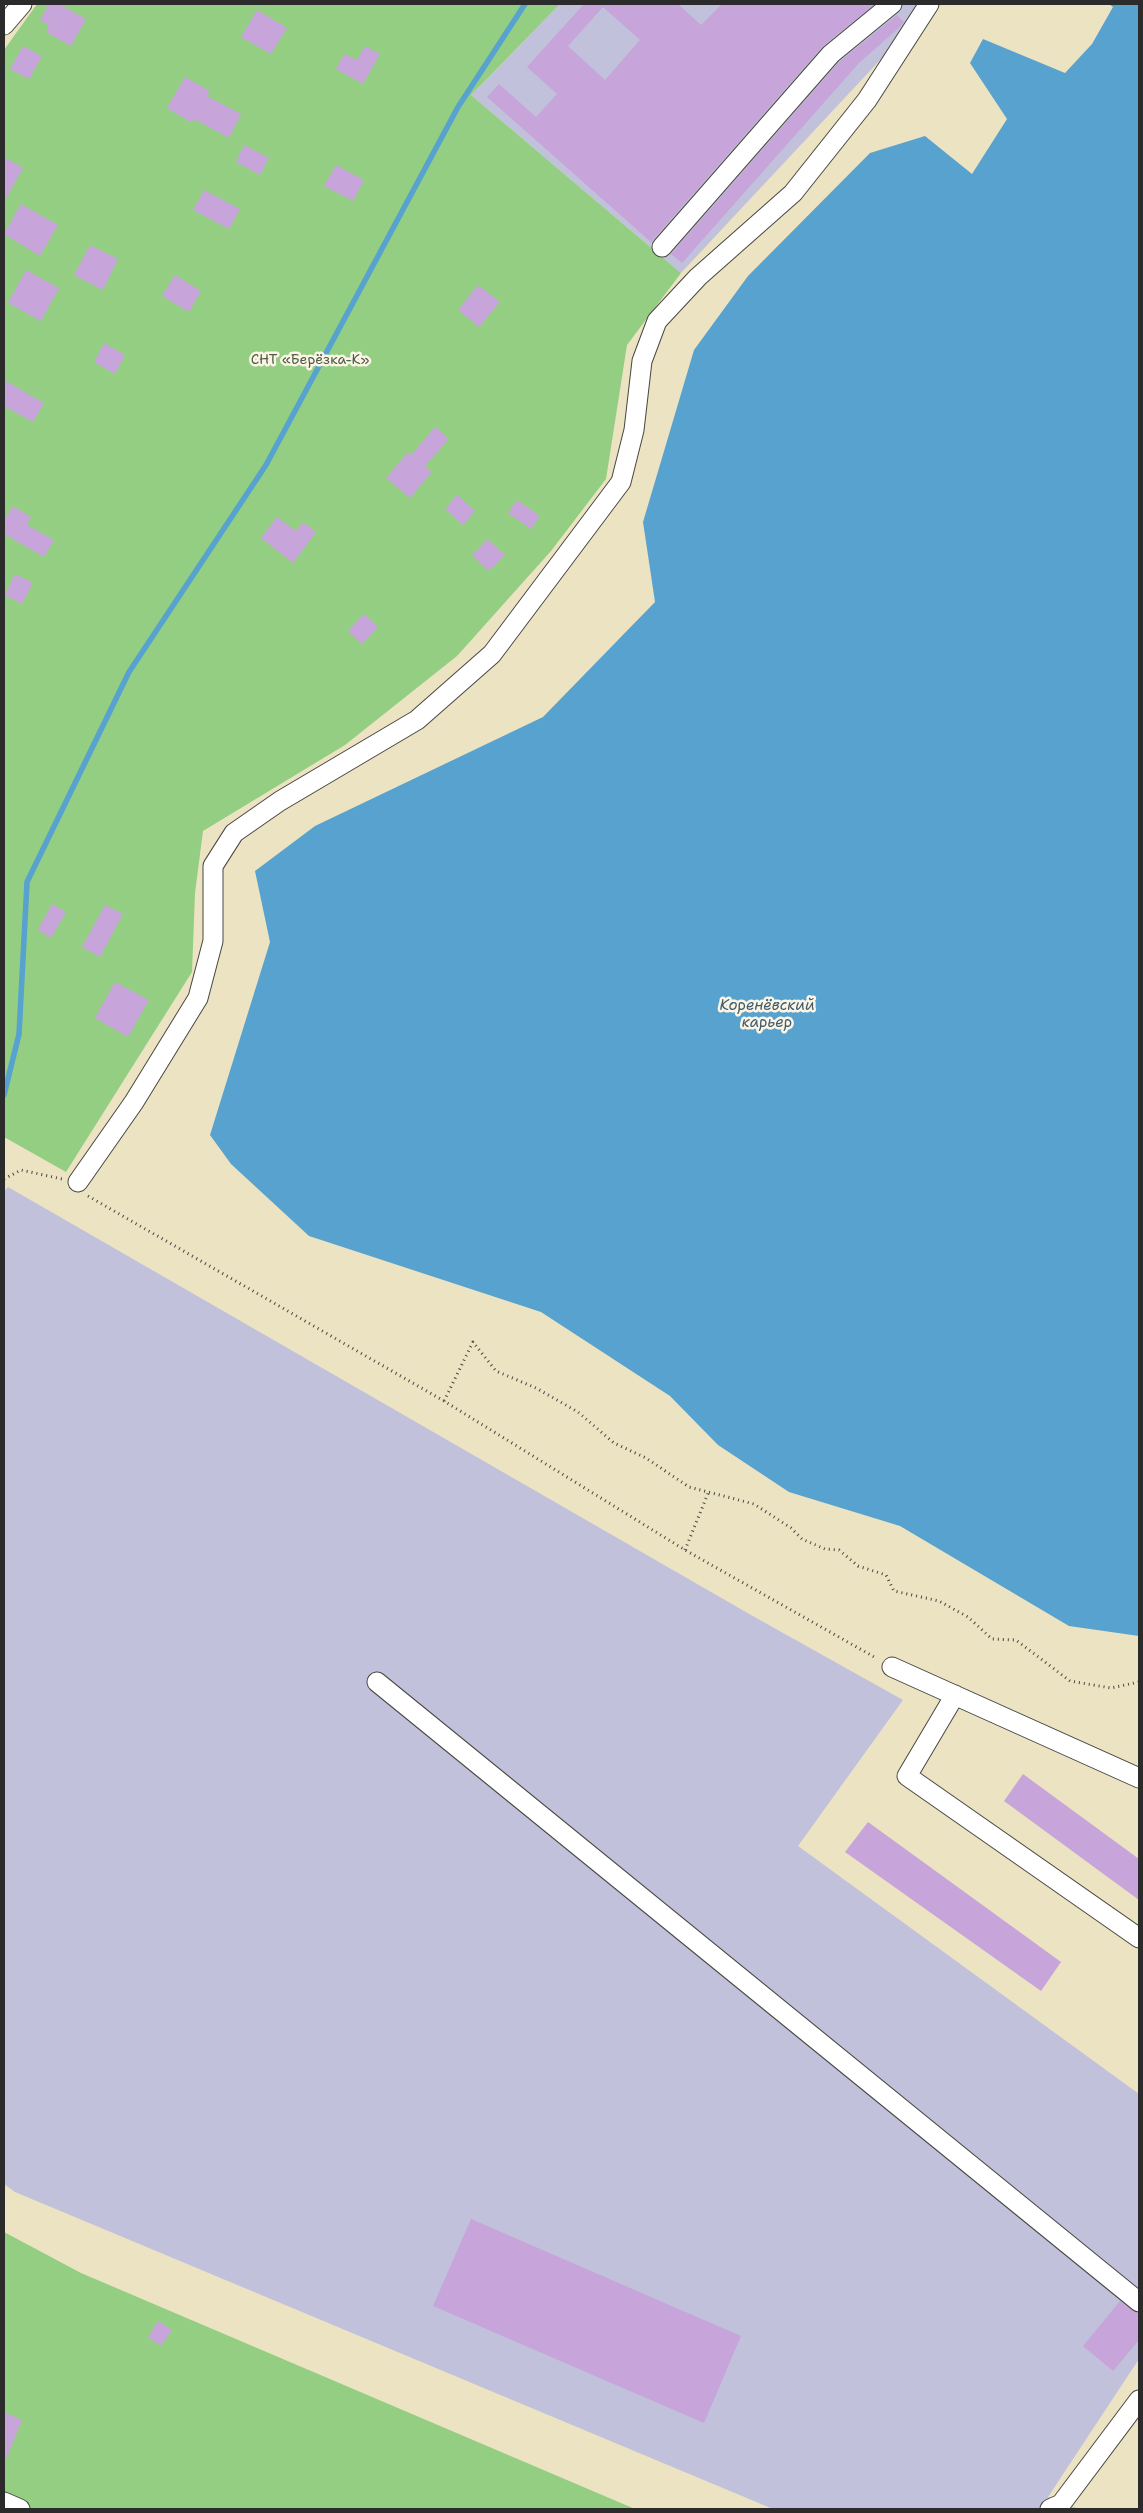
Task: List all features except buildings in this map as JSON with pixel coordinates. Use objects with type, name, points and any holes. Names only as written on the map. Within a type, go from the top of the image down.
[{"type":"street","points":[[4,25],[22,4]]},
{"type":"street","points":[[662,247],[830,54],[892,4]]},
{"type":"street","points":[[78,1182],[134,1102],[198,998],[213,941],[214,866],[234,833],[280,801],[417,720],[492,654],[621,482],[634,430],[642,362],[658,321],[698,277],[793,193],[867,100],[929,4]]},
{"type":"street","points":[[892,1667],[1139,1778]]},
{"type":"street","points":[[377,1682],[1139,2302]]},
{"type":"street","points":[[956,1695],[907,1776],[1139,1938]]},
{"type":"street","points":[[1056,2507],[1139,2400]]},
{"type":"street","points":[[4,2502],[20,2509]]},
{"type":"path","points":[[4,1179],[21,1170],[78,1182],[89,1198],[444,1402],[685,1550],[892,1667]]},
{"type":"path","points":[[444,1402],[473,1342],[496,1371],[536,1388],[578,1412],[614,1443],[646,1458],[689,1486],[733,1500],[742,1500],[754,1504],[792,1528],[802,1539],[825,1549],[839,1550],[858,1566],[886,1575],[894,1591],[939,1601],[968,1617],[992,1639],[1016,1640],[1070,1681],[1111,1688],[1139,1682]]},
{"type":"path","points":[[685,1550],[709,1491]]},
{"type":"shaded area","points":[[560,4],[919,4],[897,42],[681,273],[471,95]]},
{"type":"shaded area","points":[[8,1187],[751,1615],[903,1700],[798,1846],[1139,2094],[1139,2359],[1048,2497],[1079,2509],[773,2509],[15,2192],[4,2184],[4,1191]]},
{"type":"green space","name":"СНТ «Берёзка-К»","points":[[37,4],[560,4],[471,95],[681,273],[627,345],[606,479],[551,551],[457,656],[345,745],[203,831],[195,893],[192,972],[66,1172],[4,1137],[4,50]]},
{"type":"green space","points":[[4,2232],[81,2273],[635,2509],[4,2509]]},
{"type":"water","name":"Коренёвский карьер","points":[[1109,4],[1139,4],[1139,1636],[1069,1626],[900,1526],[789,1492],[718,1445],[670,1396],[541,1312],[309,1236],[231,1164],[210,1135],[270,942],[255,871],[315,826],[543,717],[655,602],[643,522],[694,350],[748,276],[870,153],[925,136],[972,174],[1007,119],[970,63],[983,39],[1065,73],[1092,44],[1113,7]]},
{"type":"waterway","points":[[4,1095],[19,1034],[27,882],[129,672],[266,465],[458,107],[525,4]]}]
